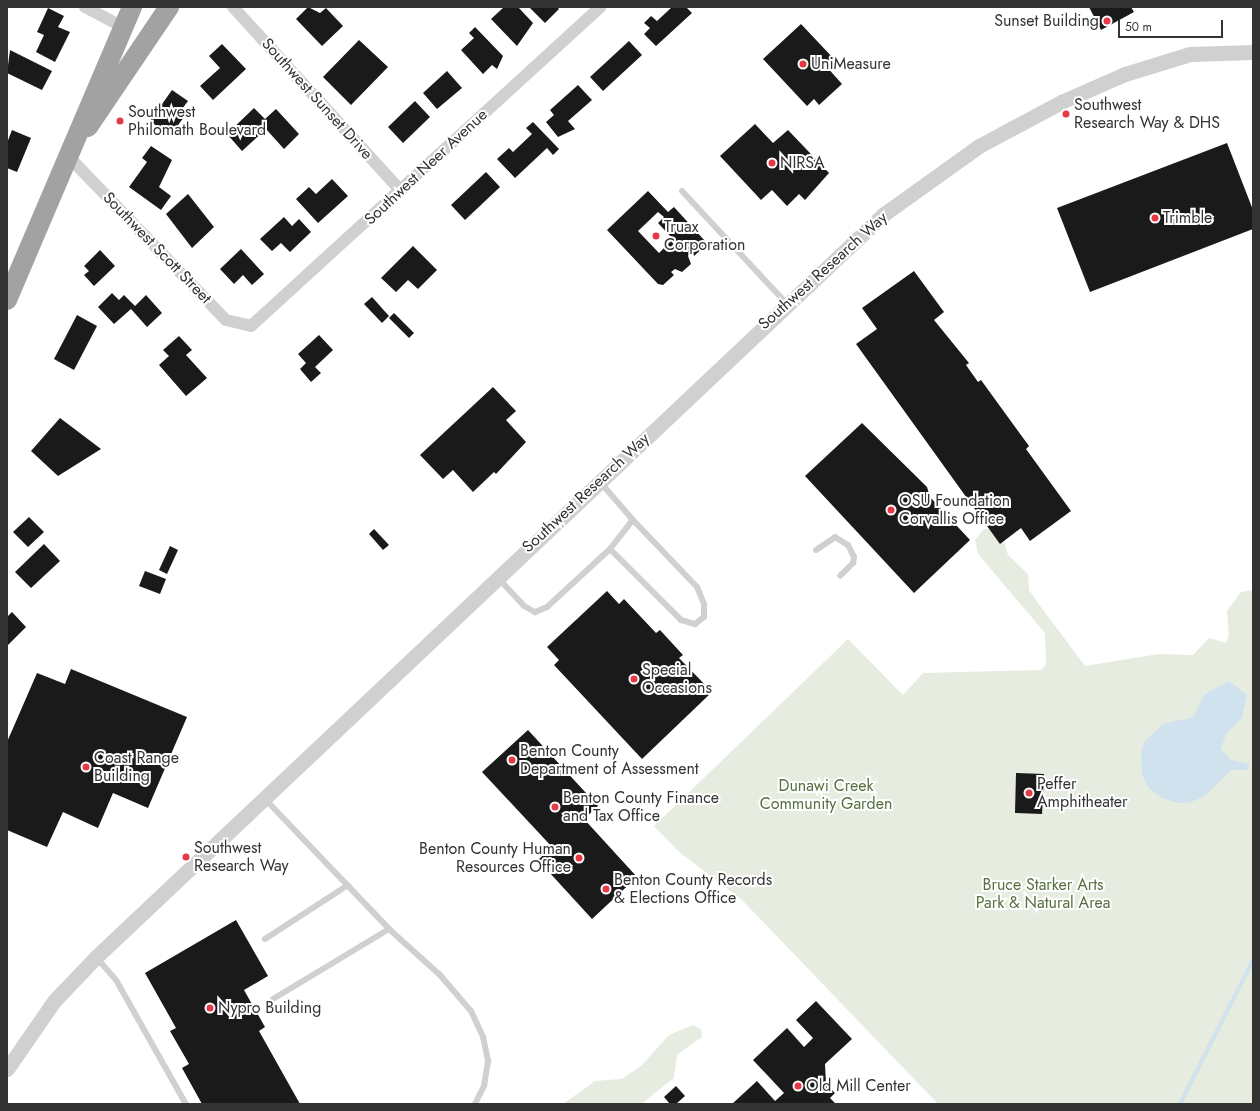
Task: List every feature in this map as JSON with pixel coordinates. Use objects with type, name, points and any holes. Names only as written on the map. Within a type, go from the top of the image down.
[{"type":"highway","points":[[7,300],[69,157],[78,127],[132,7]]},
{"type":"highway","points":[[69,157],[169,7]]},
{"type":"street","points":[[85,7],[123,27]]},
{"type":"street","name":"Southwest Sunset Drive","points":[[233,7],[401,191]]},
{"type":"street","name":"Southwest Neer Avenue","points":[[251,326],[401,191],[600,7]]},
{"type":"street","name":"Southwest Research Way","points":[[7,1069],[54,1000],[96,957],[497,576],[786,304],[887,212],[934,177],[1016,125],[1060,102],[1162,61],[1210,51],[1253,52]]},
{"type":"street","name":"Southwest Scott Street","points":[[69,157],[226,320],[251,326]]},
{"type":"lane","points":[[682,191],[786,304]]},
{"type":"lane","points":[[599,481],[632,520],[697,587],[704,604],[704,617],[695,624],[681,620],[610,549]]},
{"type":"lane","points":[[497,576],[524,606],[535,612],[547,607],[610,549],[632,520]]},
{"type":"lane","points":[[816,550],[835,538],[848,545],[854,557],[853,563],[840,576]]},
{"type":"lane","points":[[263,797],[389,930],[440,975],[474,1017],[483,1037],[488,1061],[484,1086],[475,1104]]},
{"type":"lane","points":[[265,939],[348,885]]},
{"type":"lane","points":[[273,999],[389,930]]},
{"type":"lane","points":[[96,957],[116,980],[186,1104]]},
{"type":"green space","name":"Bruce Starker Arts Park & Natural Area","points":[[984,529],[991,529],[1003,539],[1008,555],[1028,574],[1029,590],[1085,666],[1159,654],[1193,655],[1209,638],[1226,643],[1229,635],[1227,611],[1241,592],[1253,590],[1253,1104],[938,1104],[742,900],[678,851],[654,826],[848,639],[903,695],[923,673],[1041,670],[1046,665],[1045,633],[978,554],[975,540]]},
{"type":"green space","points":[[693,1025],[701,1029],[702,1037],[677,1055],[674,1078],[641,1104],[563,1104],[595,1081],[622,1079],[642,1065],[669,1035]]},
{"type":"water","points":[[1229,681],[1247,695],[1242,718],[1226,734],[1221,749],[1231,760],[1249,764],[1248,770],[1231,770],[1205,796],[1191,802],[1178,803],[1162,798],[1149,788],[1142,775],[1141,751],[1145,741],[1163,724],[1193,717],[1205,694]]},
{"type":"building","points":[[308,7],[320,13],[326,8],[343,26],[322,46],[296,19]]},
{"type":"building","points":[[504,7],[518,7],[533,23],[517,46],[491,19]]},
{"type":"building","points":[[529,7],[557,7],[559,9],[545,23]]},
{"type":"building","points":[[672,7],[686,7],[692,13],[656,46],[644,34],[650,28],[644,23],[651,16],[657,21]]},
{"type":"building","name":"Sunset Building","points":[[1089,7],[1131,7],[1134,12],[1101,30]]},
{"type":"building","points":[[48,8],[64,16],[58,27],[70,32],[55,62],[36,52],[44,35],[37,32]]},
{"type":"building","points":[[801,24],[834,59],[826,66],[842,84],[819,105],[814,99],[807,106],[763,59]]},
{"type":"building","points":[[475,27],[503,56],[497,69],[492,65],[483,74],[461,50],[474,38],[469,33]]},
{"type":"building","points":[[359,40],[388,67],[351,105],[323,77]]},
{"type":"building","points":[[629,41],[642,55],[603,91],[590,77]]},
{"type":"building","points":[[222,44],[246,69],[213,100],[200,86],[220,68],[209,56]]},
{"type":"building","points":[[10,50],[52,71],[42,90],[7,73]]},
{"type":"building","points":[[447,71],[462,88],[437,109],[423,93]]},
{"type":"building","points":[[578,85],[592,100],[568,121],[575,129],[558,137],[546,122],[554,115],[550,110]]},
{"type":"building","points":[[172,90],[188,101],[179,113],[184,117],[170,136],[150,121]]},
{"type":"building","points":[[415,101],[430,117],[403,143],[388,127]]},
{"type":"building","points":[[254,108],[265,119],[276,109],[299,134],[284,149],[266,129],[242,151],[227,134]]},
{"type":"building","points":[[533,122],[559,149],[553,155],[547,148],[515,178],[497,159],[509,148],[513,152],[532,134],[526,128]]},
{"type":"building","points":[[755,124],[773,143],[788,130],[829,173],[805,200],[799,194],[787,206],[772,190],[761,200],[720,156]]},
{"type":"building","points":[[12,130],[31,138],[17,172],[7,168],[7,143]]},
{"type":"building","points":[[1227,143],[1253,210],[1253,229],[1090,292],[1057,208]]},
{"type":"building","points":[[151,146],[172,160],[159,187],[171,196],[161,210],[129,187],[147,162],[142,158]]},
{"type":"building","points":[[486,172],[500,187],[465,220],[451,205]]},
{"type":"building","points":[[332,179],[348,196],[318,223],[296,199],[309,187],[316,194]]},
{"type":"building","points":[[648,191],[668,212],[674,207],[705,241],[702,243],[705,246],[694,256],[691,253],[688,256],[691,264],[682,272],[675,269],[671,272],[674,275],[663,285],[658,284],[607,230]],"holes":[[[658,212],[664,217],[658,223],[673,239],[659,253],[638,231]]]},
{"type":"building","points":[[188,194],[214,227],[192,248],[166,214]]},
{"type":"building","points":[[284,217],[292,226],[299,219],[311,232],[290,252],[281,243],[272,251],[260,239]]},
{"type":"building","points":[[413,246],[437,270],[418,289],[408,280],[396,292],[381,278]]},
{"type":"building","points":[[241,249],[264,274],[252,285],[243,275],[234,284],[220,269]]},
{"type":"building","points":[[100,250],[115,266],[94,286],[84,275],[89,271],[84,266]]},
{"type":"building","points":[[914,271],[944,312],[934,320],[969,363],[966,365],[978,382],[981,380],[1029,446],[1026,449],[1071,511],[1030,541],[1021,528],[1000,544],[856,344],[877,329],[862,308]]},
{"type":"building","points":[[112,293],[119,300],[124,295],[135,306],[146,295],[162,313],[147,327],[131,309],[114,324],[98,307]]},
{"type":"building","points":[[372,297],[389,316],[382,323],[364,304]]},
{"type":"building","points":[[394,313],[414,333],[409,338],[389,318]]},
{"type":"building","points":[[77,315],[97,326],[74,370],[54,359]]},
{"type":"building","points":[[319,335],[333,350],[315,367],[321,373],[311,382],[300,369],[306,363],[298,354]]},
{"type":"building","points":[[179,336],[192,350],[186,355],[207,378],[186,396],[159,365],[169,356],[163,350]]},
{"type":"building","points":[[493,387],[516,411],[506,420],[526,442],[496,474],[494,472],[473,492],[453,470],[443,479],[420,455]]},
{"type":"building","points":[[60,418],[101,449],[58,476],[31,451]]},
{"type":"building","points":[[862,423],[927,487],[930,497],[970,540],[914,593],[805,476]]},
{"type":"building","points":[[29,517],[44,532],[28,547],[13,532]]},
{"type":"building","points":[[374,529],[389,545],[383,550],[369,534]]},
{"type":"building","points":[[44,544],[60,561],[31,588],[15,572]]},
{"type":"building","points":[[170,546],[178,550],[167,574],[159,570]]},
{"type":"building","points":[[145,571],[166,579],[160,594],[139,586]]},
{"type":"building","points":[[607,591],[619,604],[624,599],[656,633],[660,630],[683,655],[679,658],[712,692],[642,759],[554,665],[559,660],[547,647]]},
{"type":"building","points":[[12,612],[26,627],[7,646],[7,617]]},
{"type":"building","name":"Coast Range Building","points":[[71,669],[187,717],[148,808],[113,793],[98,828],[63,812],[47,847],[7,830],[7,742],[37,673],[65,684]]},
{"type":"building","points":[[528,730],[598,806],[584,819],[637,877],[592,919],[538,860],[552,847],[482,772]]},
{"type":"building","name":"Peffer Amphitheater","points":[[1016,773],[1044,774],[1042,814],[1015,813]]},
{"type":"building","name":"Nypro Building","points":[[236,920],[268,976],[244,990],[265,1027],[259,1031],[300,1104],[202,1104],[182,1068],[189,1064],[170,1031],[176,1028],[145,973]]},
{"type":"building","points":[[816,1001],[852,1039],[825,1064],[826,1084],[835,1093],[830,1098],[836,1104],[732,1104],[757,1081],[775,1101],[784,1093],[753,1060],[787,1028],[804,1047],[813,1038],[796,1020]]},
{"type":"building","points":[[676,1086],[685,1096],[676,1104],[670,1104],[664,1097]]},
{"type":"waterway","points":[[1180,1104],[1253,960]]},
{"type":"place","name":"Sunset Building","points":[[1107,21]]},
{"type":"place","name":"UniMeasure","points":[[803,64]]},
{"type":"place","name":"Southwest Research Way & DHS","points":[[1066,114]]},
{"type":"place","name":"Southwest Philomath Boulevard","points":[[120,121]]},
{"type":"place","name":"NIRSA","points":[[772,163]]},
{"type":"place","name":"Trimble","points":[[1155,218]]},
{"type":"place","name":"Truax Corporation","points":[[656,236]]},
{"type":"place","name":"OSU Foundation Corvallis Office","points":[[891,510]]},
{"type":"place","name":"Special Occasions","points":[[634,679]]},
{"type":"place","name":"Benton County Department of Assessment","points":[[512,760]]},
{"type":"place","name":"Coast Range Building","points":[[86,767]]},
{"type":"place","name":"Peffer Amphitheater","points":[[1029,793]]},
{"type":"place","name":"Benton County Finance and Tax Office","points":[[555,807]]},
{"type":"place","name":"Southwest Research Way","points":[[186,857]]},
{"type":"place","name":"Benton County Human Resources Office","points":[[579,858]]},
{"type":"place","name":"Benton County Records & Elections Office","points":[[606,889]]},
{"type":"place","name":"Nypro Building","points":[[210,1008]]},
{"type":"place","name":"Old Mill Center","points":[[798,1086]]},
{"type":"park label","name":"Dunawi Creek Community Garden","points":[[826,795]]}]
